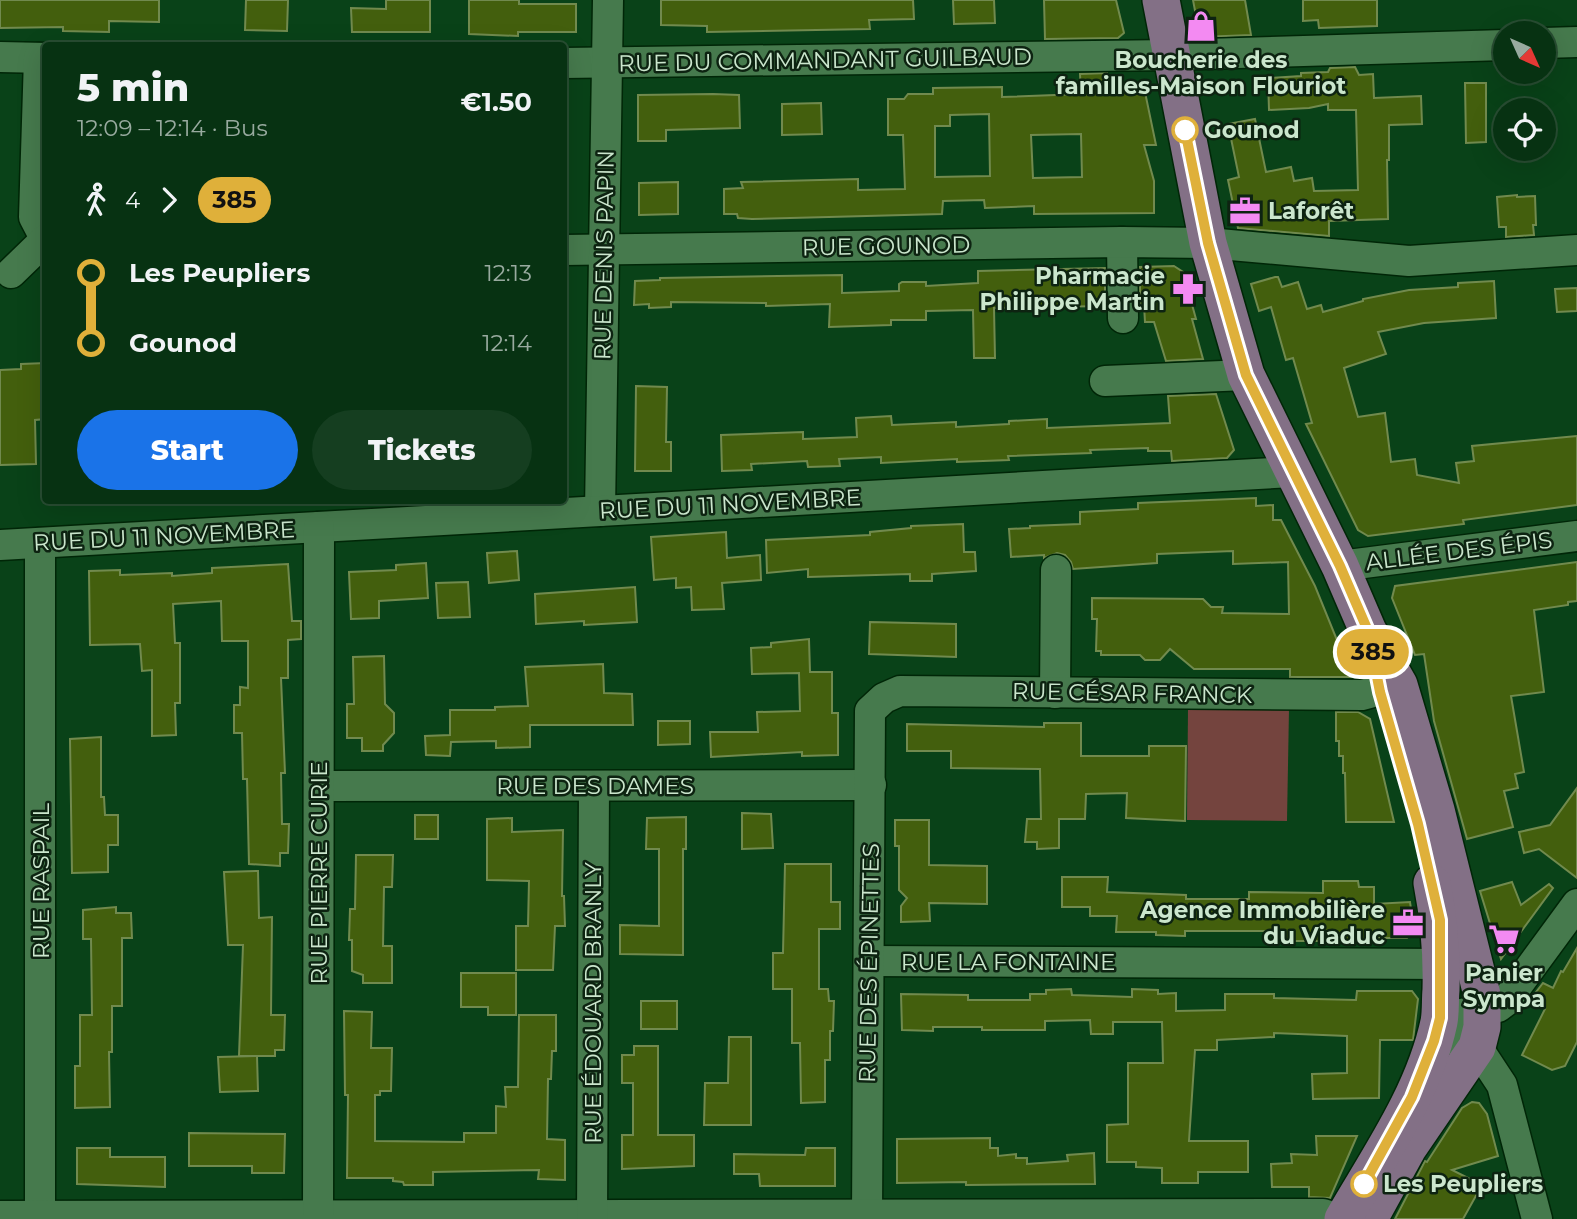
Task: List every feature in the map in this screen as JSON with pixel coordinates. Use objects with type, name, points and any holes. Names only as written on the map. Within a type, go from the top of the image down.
[{"type":"main road","points":[[1161,0],[1208,243],[1246,375],[1340,566],[1390,688],[1436,810],[1482,995],[1482,1027],[1477,1047],[1408,1148],[1369,1219]]},
{"type":"main road","points":[[1341,1219],[1412,1097],[1428,1060],[1440,1018],[1440,920],[1390,688]]},
{"type":"street","name":"RUE DENIS PAPIN","points":[[600,511],[608,0]]},
{"type":"street","points":[[1556,43],[1577,42]]},
{"type":"street","name":"RUE DU COMMANDANT GUILBAUD","points":[[567,63],[1171,55],[1493,45]]},
{"type":"street","points":[[0,57],[42,58],[34,217],[42,234]]},
{"type":"street","points":[[1122,242],[1123,318]]},
{"type":"street","points":[[11,273],[42,243]]},
{"type":"street","name":"RUE GOUNOD","points":[[567,250],[1208,243],[1409,261],[1577,250]]},
{"type":"street","points":[[1105,381],[1246,375]]},
{"type":"street","name":"RUE DU 11 NOVEMBRE","points":[[0,545],[1292,472]]},
{"type":"street","name":"RUE PIERRE CURIE","points":[[318,1217],[319,527]]},
{"type":"street","name":"ALLÉE DES ÉPIS","points":[[1340,566],[1577,536]]},
{"type":"street","name":"RUE RASPAIL","points":[[40,542],[40,1217]]},
{"type":"street","points":[[1055,692],[1056,570]]},
{"type":"street","name":"RUE CÉSAR FRANCK","points":[[870,711],[884,698],[900,691],[1362,695],[1390,688]]},
{"type":"street","name":"RUE DES ÉPINETTES","points":[[867,1215],[870,711]]},
{"type":"street","name":"RUE DES DAMES","points":[[319,786],[871,785]]},
{"type":"street","name":"RUE ÉDOUARD BRANLY","points":[[592,1217],[594,787]]},
{"type":"street","points":[[1563,1219],[1535,1212],[1502,1085],[1477,1047],[1460,1045],[1440,1018],[1498,1007],[1506,1001],[1577,904]]},
{"type":"street","name":"RUE LA FONTAINE","points":[[869,961],[1441,964]]},
{"type":"street","points":[[0,1216],[1323,1214],[1341,1219]]},
{"type":"shaded area","points":[[1188,708],[1289,709],[1287,821],[1187,820]]},
{"type":"building","points":[[0,0],[159,0],[159,22],[109,21],[109,32],[63,31],[63,27],[0,28]]},
{"type":"building","points":[[246,0],[288,0],[287,31],[245,30]]},
{"type":"building","points":[[386,0],[430,0],[430,32],[352,32],[351,8],[386,9]]},
{"type":"building","points":[[469,0],[519,0],[519,4],[576,4],[576,32],[518,32],[518,36],[469,34]]},
{"type":"building","points":[[661,0],[913,0],[914,19],[869,20],[870,29],[707,32],[707,26],[661,25]]},
{"type":"building","points":[[953,0],[994,0],[995,23],[954,24]]},
{"type":"building","points":[[1044,0],[1116,0],[1124,33],[1118,38],[1045,39]]},
{"type":"building","points":[[1193,0],[1245,0],[1251,35],[1200,37]]},
{"type":"building","points":[[1303,0],[1377,0],[1377,26],[1319,28],[1318,20],[1303,21]]},
{"type":"building","points":[[1355,67],[1359,75],[1373,74],[1374,98],[1421,96],[1422,124],[1389,125],[1388,219],[1329,221],[1329,236],[1238,228],[1228,180],[1239,177],[1228,124],[1255,119],[1266,172],[1291,167],[1294,181],[1312,178],[1314,191],[1358,190],[1356,110],[1328,110],[1328,104],[1269,110],[1268,78],[1301,76],[1301,73],[1328,72],[1330,68]]},
{"type":"building","points":[[1107,73],[1107,84],[1136,86],[1145,92],[1156,145],[1144,145],[1154,181],[1154,213],[1034,214],[1034,206],[985,208],[984,200],[943,201],[942,214],[752,219],[738,218],[737,214],[724,214],[724,189],[743,188],[741,182],[858,179],[858,190],[905,189],[903,135],[888,135],[888,99],[904,99],[908,94],[933,94],[933,88],[1002,87],[1002,97],[1081,94],[1080,74]],"holes":[[[989,114],[990,176],[935,177],[935,126],[950,126],[950,115]],[[1081,134],[1082,177],[1033,178],[1031,135]]]},
{"type":"building","points":[[1465,83],[1486,83],[1486,142],[1466,143]]},
{"type":"building","points":[[638,95],[739,95],[740,128],[666,130],[666,141],[638,141]]},
{"type":"building","points":[[821,103],[822,134],[782,135],[782,104]]},
{"type":"building","points":[[678,182],[678,214],[639,215],[639,183]]},
{"type":"building","points":[[1535,196],[1534,235],[1506,237],[1506,227],[1499,227],[1497,197]]},
{"type":"building","points":[[1174,266],[1183,272],[1196,319],[1192,319],[1203,359],[1166,361],[1154,322],[1145,322],[1144,305],[1140,305],[1140,267]]},
{"type":"building","points":[[1105,268],[1105,306],[994,308],[995,358],[974,358],[973,310],[926,311],[926,320],[891,320],[891,325],[829,327],[830,304],[766,306],[766,303],[671,302],[671,307],[649,308],[649,304],[634,305],[635,281],[660,278],[842,275],[842,293],[899,291],[899,284],[902,282],[926,282],[926,286],[978,283],[978,271]]},
{"type":"building","points":[[1278,277],[1282,287],[1298,282],[1307,309],[1321,305],[1323,312],[1363,299],[1409,290],[1458,287],[1458,283],[1494,281],[1496,318],[1424,323],[1378,332],[1386,354],[1344,368],[1358,417],[1385,413],[1391,462],[1415,459],[1417,475],[1459,483],[1456,463],[1474,461],[1472,446],[1577,436],[1577,505],[1463,520],[1464,524],[1368,536],[1358,530],[1306,424],[1312,423],[1293,358],[1286,360],[1271,307],[1259,311],[1251,284]]},
{"type":"building","points":[[1577,288],[1577,311],[1557,312],[1555,289]]},
{"type":"building","points":[[42,363],[42,419],[35,420],[36,464],[0,465],[0,370],[21,369],[21,364]]},
{"type":"building","points":[[636,386],[667,387],[666,442],[671,442],[671,471],[635,471]]},
{"type":"building","points":[[1216,394],[1234,450],[1227,458],[1172,461],[1171,451],[1148,451],[1148,448],[1008,456],[1009,460],[957,462],[957,459],[881,463],[881,457],[839,459],[840,466],[808,467],[807,461],[751,464],[752,470],[722,471],[721,435],[803,432],[803,439],[857,437],[856,418],[891,416],[892,425],[956,422],[956,427],[1047,419],[1047,428],[1170,423],[1168,396]]},
{"type":"building","points":[[1256,498],[1256,506],[1273,505],[1273,520],[1281,520],[1315,586],[1352,677],[1290,677],[1290,669],[1194,669],[1170,649],[1160,660],[1145,660],[1140,655],[1101,655],[1101,651],[1096,651],[1097,619],[1092,619],[1092,598],[1203,599],[1211,607],[1223,607],[1222,613],[1289,614],[1288,562],[1233,564],[1233,551],[1157,554],[1157,563],[1073,569],[1065,555],[1057,553],[1044,558],[1044,555],[1011,557],[1009,529],[1080,524],[1080,512],[1138,509],[1138,503]]},
{"type":"building","points":[[963,524],[964,552],[975,552],[976,571],[932,574],[932,581],[910,581],[910,574],[808,577],[808,569],[767,573],[766,540],[870,535],[870,532],[911,526]]},
{"type":"building","points":[[726,532],[727,558],[760,555],[761,580],[722,583],[724,609],[692,610],[691,587],[676,588],[676,578],[654,580],[651,537]]},
{"type":"building","points":[[517,551],[519,580],[489,583],[487,553]]},
{"type":"building","points":[[1577,562],[1577,601],[1534,610],[1544,692],[1511,696],[1524,772],[1515,774],[1518,788],[1504,791],[1513,827],[1467,839],[1434,721],[1424,654],[1415,655],[1392,598],[1395,586]]},
{"type":"building","points":[[426,563],[428,598],[379,601],[379,618],[351,619],[349,572],[396,570],[396,565]]},
{"type":"building","points":[[288,564],[292,621],[301,621],[301,639],[288,640],[288,678],[281,678],[285,773],[281,773],[282,824],[289,824],[288,853],[280,853],[280,866],[249,864],[247,779],[243,779],[242,733],[234,733],[234,705],[240,705],[240,687],[248,688],[248,641],[222,641],[221,601],[173,604],[175,643],[180,643],[180,703],[175,703],[176,735],[152,736],[152,670],[142,671],[140,644],[90,645],[89,571],[120,570],[120,575],[172,573],[172,576],[212,573],[212,568]]},
{"type":"building","points":[[468,582],[470,617],[438,618],[436,583]]},
{"type":"building","points":[[635,587],[637,622],[536,624],[535,594]]},
{"type":"building","points":[[870,622],[956,624],[956,657],[869,654]]},
{"type":"building","points":[[809,639],[810,672],[832,672],[832,713],[838,713],[838,755],[802,756],[802,752],[711,757],[710,732],[758,732],[757,712],[800,711],[799,673],[752,674],[751,648]]},
{"type":"building","points":[[384,656],[385,704],[394,713],[394,733],[383,745],[383,751],[362,751],[362,738],[347,738],[347,704],[354,704],[353,657]]},
{"type":"building","points":[[603,664],[604,693],[632,694],[633,725],[530,725],[530,747],[496,748],[496,741],[451,742],[450,756],[426,755],[425,736],[450,735],[450,710],[495,710],[495,707],[528,706],[525,667]]},
{"type":"building","points":[[1336,712],[1358,712],[1370,719],[1394,822],[1346,822],[1345,773],[1343,756],[1339,756],[1339,741],[1336,741]]},
{"type":"building","points":[[658,721],[690,721],[690,744],[658,745]]},
{"type":"building","points":[[1044,723],[1081,723],[1081,756],[1149,756],[1149,746],[1186,746],[1185,821],[1126,818],[1127,793],[1086,794],[1085,819],[1059,819],[1059,848],[1037,849],[1037,842],[1025,842],[1027,819],[1041,819],[1040,769],[951,768],[951,751],[907,751],[907,724],[1044,727]]},
{"type":"building","points":[[101,737],[101,797],[104,797],[105,815],[118,815],[118,845],[108,845],[108,872],[72,873],[70,739]]},
{"type":"building","points":[[1577,788],[1577,878],[1539,849],[1524,853],[1519,832],[1550,825]]},
{"type":"building","points":[[742,813],[771,814],[773,848],[742,849]]},
{"type":"building","points":[[415,815],[438,815],[438,839],[415,839]]},
{"type":"building","points":[[686,817],[686,849],[683,849],[683,955],[620,954],[620,925],[659,926],[659,849],[646,849],[647,818]]},
{"type":"building","points":[[512,818],[512,832],[563,830],[562,896],[565,926],[555,926],[553,970],[516,970],[516,926],[528,926],[529,881],[487,880],[487,819]]},
{"type":"building","points":[[895,820],[929,820],[929,865],[987,866],[987,904],[929,903],[930,921],[901,922],[901,906],[907,898],[899,890],[899,846],[895,846]]},
{"type":"building","points":[[356,855],[393,855],[392,887],[384,887],[383,946],[392,946],[392,983],[363,983],[363,975],[352,971],[350,909],[355,909]]},
{"type":"building","points":[[785,864],[831,864],[831,902],[840,902],[840,929],[819,929],[819,989],[828,989],[829,1001],[834,1001],[830,1060],[825,1060],[825,1102],[801,1103],[800,1043],[792,1043],[792,989],[773,989],[773,953],[783,953]]},
{"type":"building","points":[[258,871],[259,918],[272,917],[271,1015],[285,1015],[284,1050],[275,1050],[275,1056],[239,1056],[243,945],[228,945],[224,872]]},
{"type":"building","points":[[1062,877],[1108,877],[1107,892],[1186,895],[1186,899],[1249,899],[1249,892],[1323,893],[1323,881],[1358,881],[1359,887],[1374,887],[1374,904],[1410,902],[1414,929],[1407,938],[1373,938],[1373,941],[1285,941],[1286,931],[1185,931],[1185,936],[1156,935],[1156,932],[1116,932],[1117,916],[1090,916],[1090,907],[1062,907]]},
{"type":"building","points":[[1512,882],[1521,905],[1549,884],[1553,888],[1501,959],[1480,891]]},
{"type":"building","points":[[116,907],[116,913],[131,913],[132,938],[122,938],[122,1006],[112,1006],[110,1107],[75,1108],[75,1066],[80,1066],[80,1015],[92,1015],[91,939],[83,939],[83,910]]},
{"type":"building","points":[[1577,948],[1577,1042],[1565,1066],[1552,1070],[1522,1055],[1545,1009],[1530,1000],[1543,983],[1553,988]]},
{"type":"building","points":[[461,973],[516,973],[516,1015],[488,1015],[488,1007],[461,1007]]},
{"type":"building","points":[[1071,989],[1072,995],[1132,997],[1132,989],[1158,990],[1158,994],[1176,993],[1176,1011],[1225,1010],[1225,994],[1274,994],[1274,998],[1356,1000],[1357,991],[1412,991],[1418,999],[1413,1040],[1380,1040],[1379,1098],[1313,1099],[1312,1074],[1347,1073],[1347,1036],[1274,1033],[1274,1037],[1217,1040],[1217,1050],[1195,1050],[1189,1141],[1248,1141],[1248,1172],[1198,1172],[1198,1183],[1162,1183],[1162,1168],[1136,1167],[1136,1162],[1107,1162],[1107,1125],[1128,1124],[1128,1063],[1163,1063],[1162,1022],[1113,1022],[1113,1034],[1091,1034],[1090,1020],[1045,1021],[1045,1030],[933,1027],[933,1031],[902,1030],[901,994],[968,995],[968,1000],[1030,1000],[1030,994]]},
{"type":"building","points":[[641,1001],[677,1001],[677,1029],[641,1029]]},
{"type":"building","points":[[344,1011],[372,1012],[371,1048],[392,1048],[391,1091],[380,1091],[380,1095],[375,1095],[375,1141],[464,1142],[464,1133],[496,1133],[496,1106],[506,1107],[505,1087],[518,1087],[519,1015],[556,1015],[556,1051],[552,1051],[551,1079],[548,1079],[547,1139],[565,1140],[565,1180],[538,1179],[539,1170],[433,1172],[433,1185],[404,1185],[403,1182],[393,1181],[393,1178],[347,1178],[348,1095],[345,1095]]},
{"type":"building","points":[[729,1037],[751,1037],[751,1125],[704,1125],[705,1083],[728,1083]]},
{"type":"building","points":[[634,1046],[658,1046],[658,1135],[694,1135],[694,1166],[622,1169],[622,1135],[633,1135],[633,1083],[622,1083],[622,1055],[634,1055]]},
{"type":"building","points":[[257,1056],[258,1091],[220,1092],[218,1057]]},
{"type":"building","points":[[1472,1102],[1479,1103],[1487,1114],[1498,1156],[1452,1170],[1482,1185],[1463,1219],[1395,1219],[1425,1161],[1427,1162],[1462,1108]]},
{"type":"building","points":[[189,1133],[285,1134],[284,1173],[252,1173],[252,1166],[189,1166]]},
{"type":"building","points":[[1316,1136],[1357,1136],[1330,1198],[1309,1197],[1309,1187],[1272,1187],[1271,1164],[1292,1163],[1291,1154],[1317,1155]]},
{"type":"building","points":[[990,1138],[990,1148],[998,1148],[998,1156],[1016,1154],[1016,1158],[1027,1158],[1027,1164],[1068,1161],[1067,1155],[1094,1153],[1095,1184],[897,1183],[897,1139]]},
{"type":"building","points":[[77,1148],[110,1148],[110,1157],[165,1157],[165,1187],[77,1184]]},
{"type":"building","points":[[806,1148],[835,1148],[835,1186],[760,1186],[759,1174],[734,1174],[734,1154],[805,1155]]},
{"type":"bus line","name":"385","points":[[1185,130],[1208,243],[1227,317],[1246,375],[1340,566],[1368,631],[1380,692],[1418,824],[1440,920],[1440,1018],[1434,1041],[1412,1097],[1364,1184]]},
{"type":"place","name":"Boucherie des familles-Maison Flouriot","points":[[1201,26]]},
{"type":"place","name":"Gounod","points":[[1185,130]]},
{"type":"place","name":"Laforêt","points":[[1245,211]]},
{"type":"place","name":"Pharmacie Philippe Martin","points":[[1188,289]]},
{"type":"place","name":"Agence Immobilière du Viaduc","points":[[1408,923]]},
{"type":"place","name":"Panier Sympa","points":[[1504,939]]},
{"type":"place","name":"Les Peupliers","points":[[1364,1184]]}]
